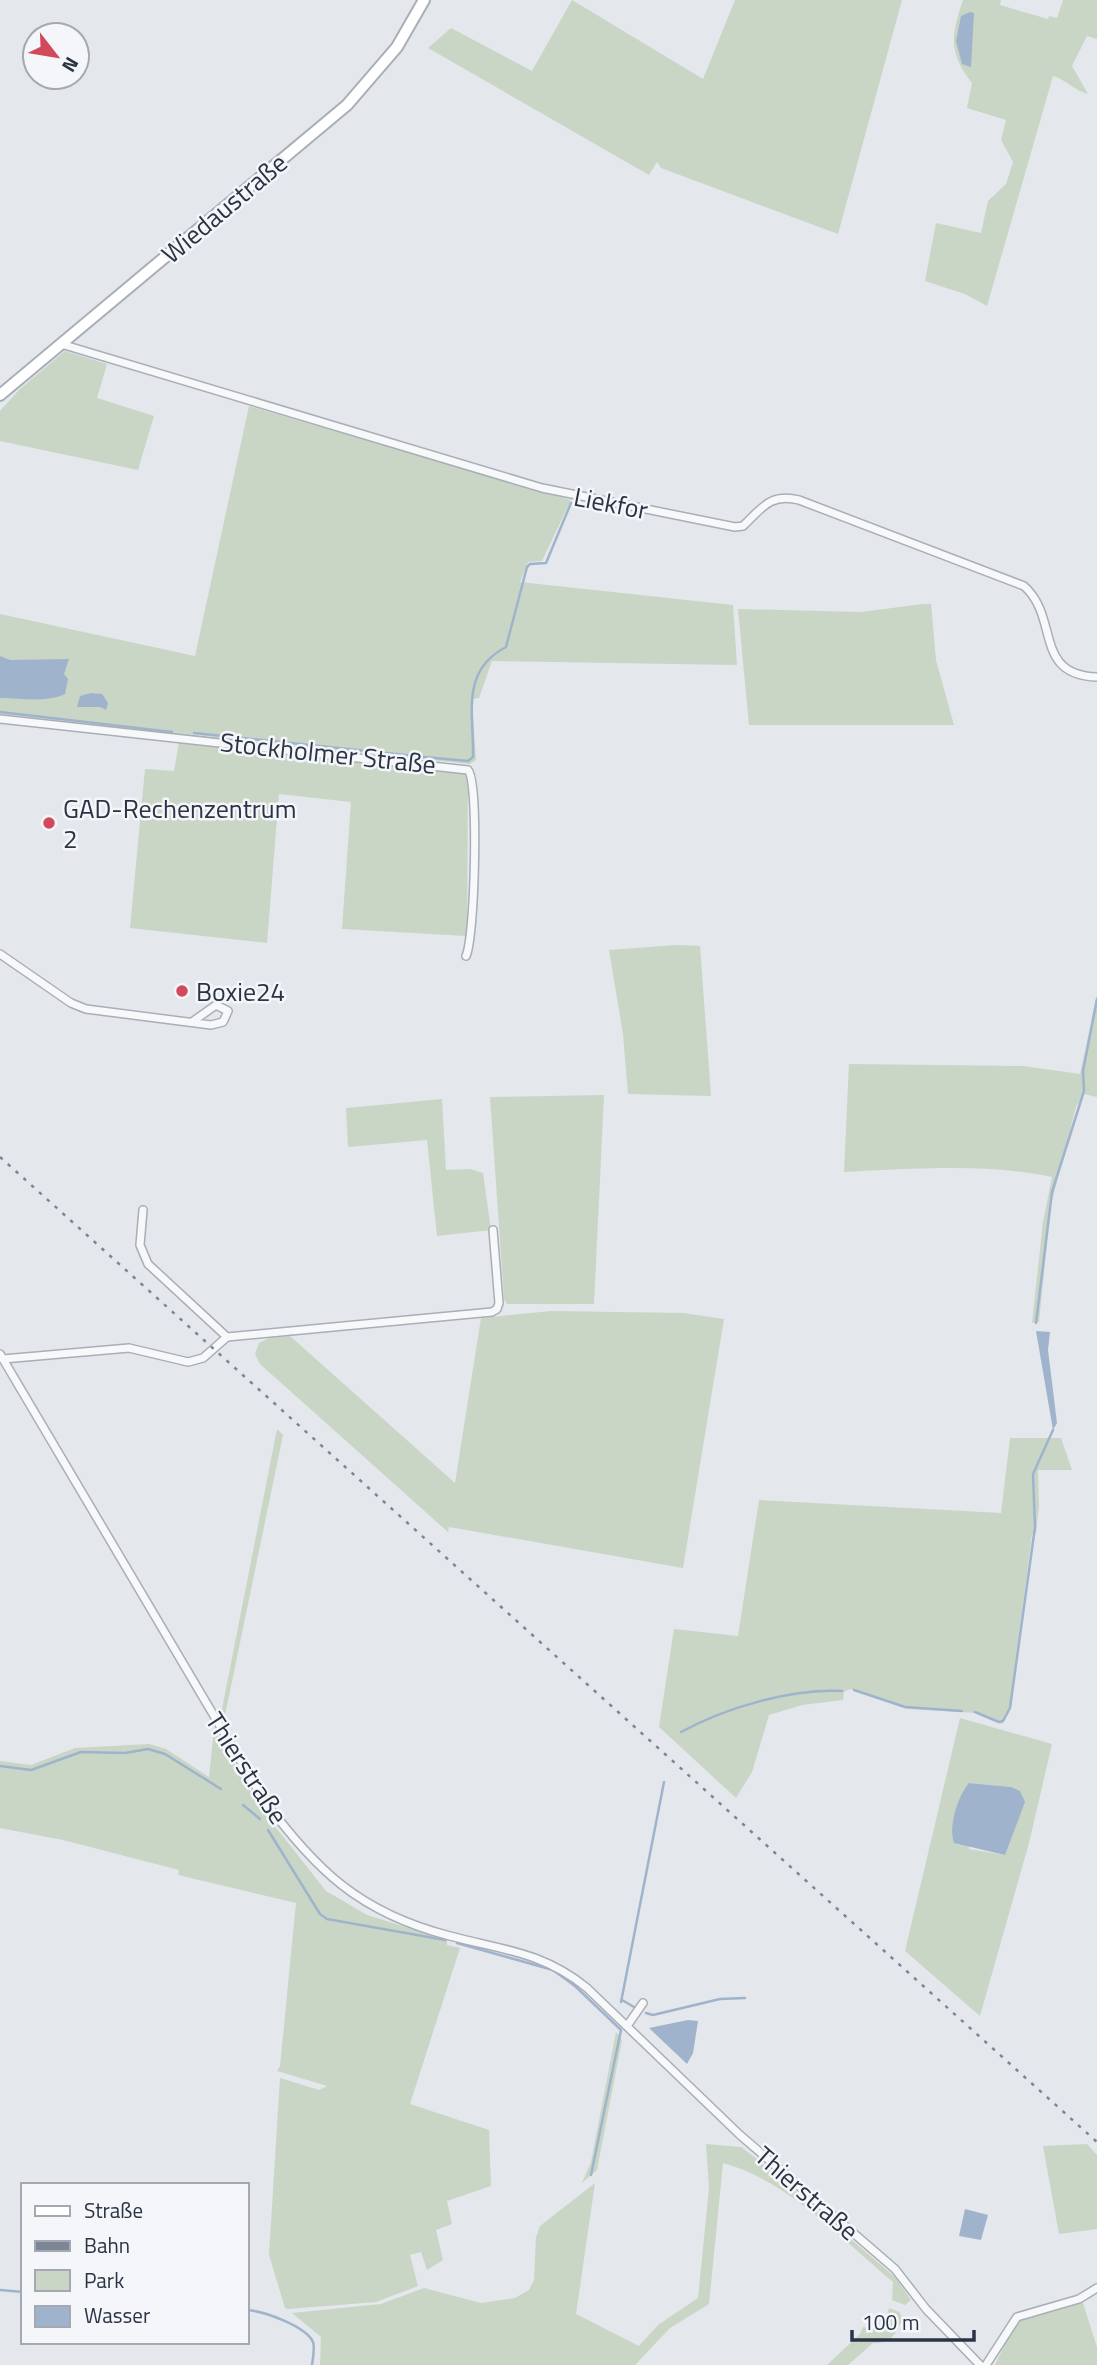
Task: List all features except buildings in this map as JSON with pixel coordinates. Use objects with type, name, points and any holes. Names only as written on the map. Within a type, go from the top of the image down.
[{"type":"main road","name":"Wiedaustraße","points":[[0,395],[347,104],[397,47],[424,0]]},
{"type":"street","name":"Liekfor","points":[[61,344],[573,496],[736,527],[743,526],[768,500],[777,497],[799,500],[1024,586],[1042,607],[1052,652],[1063,668],[1080,676],[1097,677]]},
{"type":"street","name":"Stockholmer Straße","points":[[0,719],[468,770],[475,788],[475,867],[466,956]]},
{"type":"street","points":[[0,954],[71,1003],[86,1009],[192,1022],[219,1025],[227,1018],[228,1010],[216,1005],[192,1022]]},
{"type":"street","points":[[143,1210],[141,1245],[148,1264],[227,1337],[492,1312],[498,1309],[499,1303],[494,1230]]},
{"type":"street","name":"Thierstraße","points":[[227,1337],[209,1354],[188,1362],[149,1350],[128,1348],[1,1357],[243,1765],[276,1815],[310,1858],[340,1886],[390,1916],[438,1933],[555,1965],[587,1988],[740,2135],[895,2269],[926,2309],[981,2365]]},
{"type":"street","points":[[627,2026],[643,2003]]},
{"type":"street","points":[[986,2365],[1017,2317],[1079,2299],[1097,2288]]},
{"type":"green space","points":[[572,0],[703,79],[735,0],[902,0],[838,234],[661,168],[657,162],[649,175],[428,48],[451,28],[532,71]]},
{"type":"green space","points":[[963,0],[1001,0],[1000,5],[1048,19],[1049,16],[1057,18],[1063,0],[1097,0],[1097,39],[1087,36],[1072,66],[1088,94],[1053,76],[987,306],[965,294],[925,281],[936,223],[981,233],[988,201],[1006,184],[1013,162],[1001,140],[1006,120],[967,108],[972,83],[959,62],[954,43]]},
{"type":"green space","points":[[65,351],[107,364],[97,398],[154,416],[138,470],[0,441],[0,411],[19,390]]},
{"type":"green space","points":[[249,406],[571,500],[542,561],[528,562],[520,582],[733,605],[737,665],[492,661],[479,698],[472,699],[476,760],[470,764],[0,714],[0,614],[195,656]]},
{"type":"green space","points":[[931,604],[936,660],[954,725],[749,725],[738,609],[861,612]]},
{"type":"green space","points":[[179,742],[468,771],[467,936],[342,929],[351,802],[279,794],[267,943],[130,928],[145,769],[174,771]]},
{"type":"green space","points":[[700,946],[711,1096],[628,1094],[623,1034],[609,950]]},
{"type":"green space","points":[[1097,995],[1097,1097],[1084,1094],[1076,1107],[1051,1205],[1039,1322],[1032,1323],[1043,1222],[1052,1177],[975,1168],[844,1172],[849,1064],[1023,1066],[1080,1074]]},
{"type":"green space","points":[[604,1095],[594,1304],[507,1304],[504,1299],[490,1097]]},
{"type":"green space","points":[[442,1099],[446,1170],[470,1169],[483,1173],[491,1230],[437,1236],[427,1140],[348,1147],[346,1108]]},
{"type":"green space","points":[[551,1311],[683,1313],[724,1319],[683,1568],[449,1527],[448,1532],[260,1364],[255,1354],[259,1343],[269,1338],[290,1336],[455,1483],[481,1318]]},
{"type":"green space","points":[[277,1429],[283,1435],[224,1720],[221,1714]]},
{"type":"green space","points":[[1010,1438],[1061,1438],[1072,1470],[1038,1470],[1039,1506],[1036,1534],[1032,1534],[1009,1712],[1002,1724],[977,1713],[908,1709],[850,1689],[844,1692],[843,1700],[802,1705],[769,1715],[752,1772],[736,1798],[659,1727],[674,1629],[738,1636],[759,1500],[1001,1513]]},
{"type":"green space","points":[[960,1718],[1052,1744],[1029,1843],[980,2016],[905,1951]],"holes":[[[970,1783],[1011,1787],[1005,1855],[969,1849]]]},
{"type":"green space","points":[[214,1729],[259,1806],[326,1891],[367,1915],[447,1940],[447,1945],[460,1948],[410,2104],[489,2130],[491,2186],[447,2201],[452,2224],[436,2230],[443,2260],[427,2270],[421,2252],[410,2255],[418,2286],[376,2302],[285,2308],[269,2255],[280,2078],[319,2090],[327,2086],[277,2071],[280,2066],[296,1903],[178,1875],[179,1870],[63,1840],[0,1828],[0,1761],[31,1765],[75,1748],[149,1744],[166,1749],[209,1777]]},
{"type":"green space","points":[[616,2032],[622,2040],[597,2170],[582,2183],[591,2162]]},
{"type":"green space","points":[[706,2144],[741,2147],[757,2159],[895,2277],[911,2300],[905,2305],[892,2300],[893,2282],[813,2213],[769,2183],[747,2171],[723,2163],[709,2304],[670,2328],[635,2365],[320,2365],[321,2337],[292,2313],[381,2304],[424,2288],[481,2303],[515,2298],[529,2290],[534,2280],[536,2237],[540,2226],[595,2183],[576,2314],[639,2346],[658,2325],[698,2298],[709,2188]]},
{"type":"green space","points":[[1087,2144],[1097,2155],[1097,2229],[1059,2234],[1043,2146]]},
{"type":"green space","points":[[1083,2303],[1097,2347],[1097,2365],[995,2365],[1013,2327],[1024,2317]]},
{"type":"green space","points":[[889,2308],[899,2312],[903,2318],[889,2340],[873,2343],[848,2365],[827,2365],[860,2334],[863,2327],[883,2331]]},
{"type":"water","points":[[974,13],[971,67],[962,64],[956,41],[961,16]]},
{"type":"water","points":[[0,656],[10,660],[69,659],[64,674],[68,679],[65,694],[42,699],[0,698]]},
{"type":"water","points":[[102,694],[108,703],[106,710],[100,707],[77,707],[80,696]]},
{"type":"water","points":[[1036,1331],[1050,1332],[1048,1350],[1057,1423],[1053,1430]]},
{"type":"water","points":[[969,1783],[1011,1787],[1020,1791],[1025,1802],[1005,1855],[954,1843],[952,1828],[955,1812]]},
{"type":"water","points":[[688,2020],[698,2021],[693,2053],[687,2064],[649,2028]]},
{"type":"water","points":[[965,2209],[988,2215],[981,2240],[959,2236]]},
{"type":"waterway","points":[[424,757],[468,761],[473,757],[472,710],[476,681],[491,657],[506,647],[527,567],[530,564],[546,563],[571,503]]},
{"type":"waterway","points":[[0,712],[172,732]]},
{"type":"waterway","points":[[194,733],[415,756]]},
{"type":"waterway","points":[[1036,1323],[1052,1192],[1084,1091],[1083,1071],[1097,999]]},
{"type":"waterway","points":[[975,1712],[999,1722],[1003,1721],[1010,1708],[1035,1527],[1033,1474],[1053,1430]]},
{"type":"waterway","points":[[854,1690],[905,1707],[962,1711]]},
{"type":"waterway","points":[[681,1732],[718,1715],[759,1701],[802,1693],[842,1691]]},
{"type":"waterway","points":[[0,1766],[31,1770],[81,1752],[125,1753],[148,1749],[165,1754],[221,1789]]},
{"type":"waterway","points":[[621,2002],[664,1782]]},
{"type":"waterway","points":[[243,1805],[260,1819]]},
{"type":"waterway","points":[[268,1830],[320,1914],[327,1919],[445,1940]]},
{"type":"waterway","points":[[457,1943],[553,1970],[575,1986],[621,2030],[591,2175]]},
{"type":"waterway","points":[[646,2013],[653,2015],[720,1999],[745,1998]]},
{"type":"waterway","points":[[622,2000],[634,2007]]},
{"type":"waterway","points":[[0,2290],[21,2292]]},
{"type":"waterway","points":[[248,2310],[283,2320],[302,2330],[314,2344],[312,2365]]},
{"type":"railway","points":[[0,1157],[1097,2142]]},
{"type":"place","name":"GAD-Rechenzentrum 2","points":[[49,823]]},
{"type":"place","name":"Boxie24","points":[[182,991]]}]
